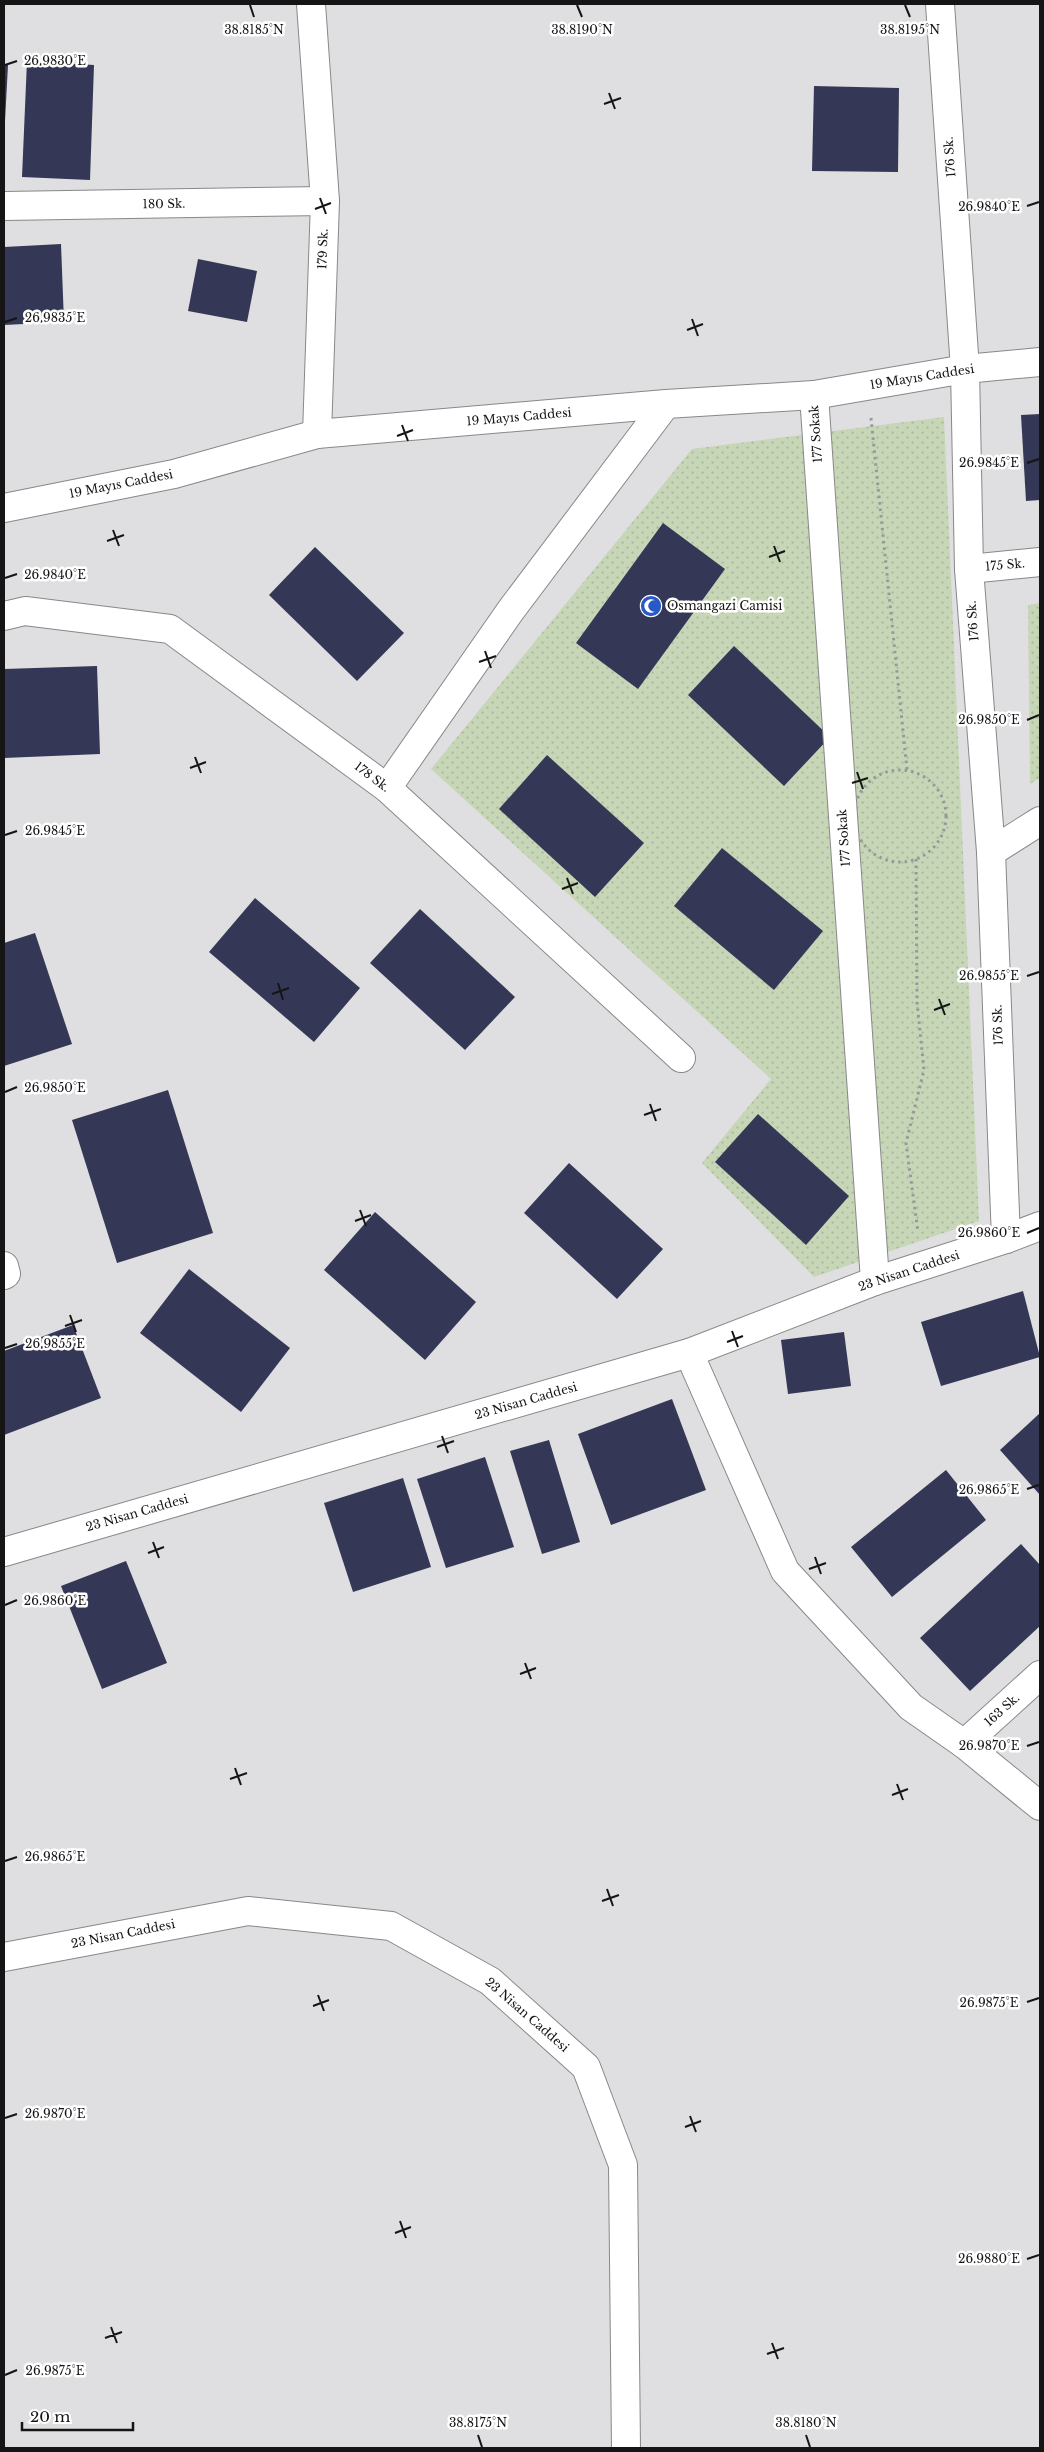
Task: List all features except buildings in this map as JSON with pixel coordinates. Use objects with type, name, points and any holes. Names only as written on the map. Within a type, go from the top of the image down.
[{"type":"street","name":"179 Sk.","points":[[311,4],[325,201],[317,434]]},
{"type":"street","name":"176 Sk.","points":[[940,4],[965,370],[969,569],[991,852],[1006,1239]]},
{"type":"street","name":"180 Sk.","points":[[4,206],[325,201]]},
{"type":"street","name":"19 Mayıs Caddesi","points":[[4,508],[174,474],[317,434],[666,404],[814,395],[965,370],[1040,362]]},
{"type":"street","name":"177 Sokak","points":[[814,395],[875,1281]]},
{"type":"street","points":[[387,788],[510,610],[666,404]]},
{"type":"street","name":"175 Sk.","points":[[969,569],[1040,562]]},
{"type":"street","name":"178 Sk.","points":[[4,616],[25,611],[170,629],[387,788],[681,1058]]},
{"type":"street","points":[[991,852],[1040,822]]},
{"type":"street","name":"23 Nisan Caddesi","points":[[4,1552],[689,1353],[875,1281],[1006,1239],[1040,1226]]},
{"type":"street","points":[[4,1266],[6,1274],[4,1275]]},
{"type":"street","points":[[689,1353],[785,1571],[911,1707],[964,1744],[1040,1806]]},
{"type":"street","name":"163 Sk.","points":[[964,1744],[1040,1675]]},
{"type":"street","name":"23 Nisan Caddesi","points":[[4,1956],[248,1910],[391,1926],[490,1981],[586,2067],[623,2165],[626,2448]]},
{"type":"path","points":[[868,385],[907,770]]},
{"type":"path","points":[[892,770],[907,770],[922,775],[934,785],[942,797],[946,812],[945,826],[939,840],[929,852],[916,859],[902,862],[887,860],[873,854],[863,842],[856,829],[854,813],[857,798],[865,785],[878,776],[892,770]]},
{"type":"path","points":[[916,859],[917,1002],[924,1070],[906,1144],[923,1266]]},
{"type":"green space","points":[[944,417],[979,1221],[814,1277],[702,1163],[771,1079],[431,769],[692,449]]},
{"type":"green space","points":[[1040,603],[1040,778],[1030,784],[1028,605]]},
{"type":"place","name":"Osmangazi Camisi","points":[[651,606]]}]
